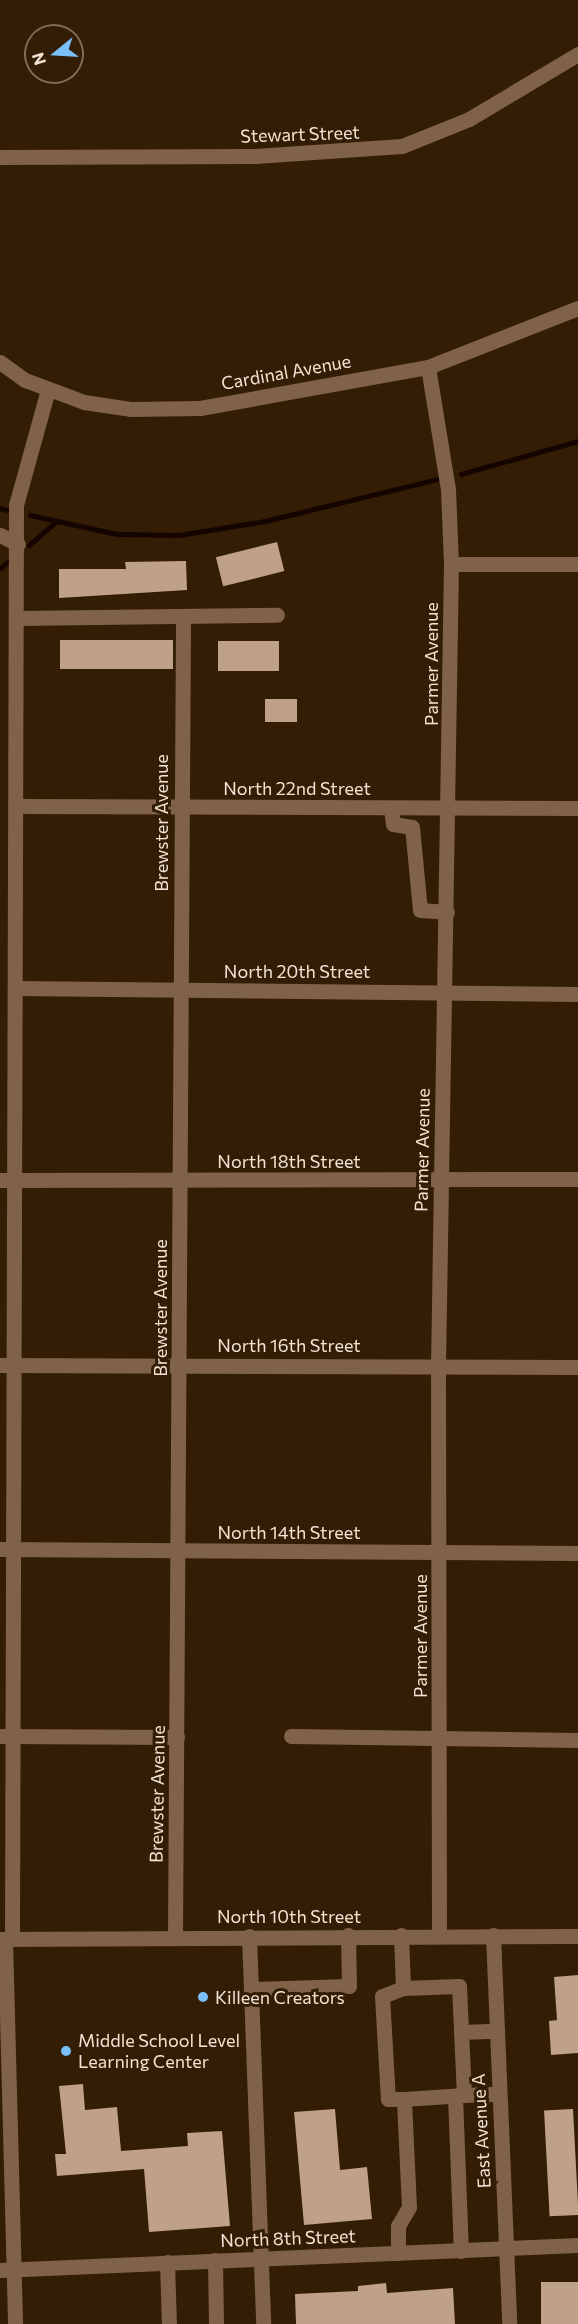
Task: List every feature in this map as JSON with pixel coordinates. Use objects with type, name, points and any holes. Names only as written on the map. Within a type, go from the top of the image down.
[{"type":"street","name":"Stewart Street","points":[[0,157],[255,156],[402,146],[469,119],[578,54]]},
{"type":"street","name":"Cardinal Avenue","points":[[0,362],[48,390],[84,402],[162,411],[428,367],[578,308]]},
{"type":"street","name":"Parmer Avenue","points":[[428,367],[448,489],[451,564],[450,807],[444,992],[438,1366],[439,1935]]},
{"type":"street","points":[[15,2324],[7,2269],[6,1939],[8,1365],[16,1180],[18,544],[16,506],[48,390]]},
{"type":"street","points":[[0,535],[18,544]]},
{"type":"street","points":[[451,564],[578,564]]},
{"type":"street","points":[[18,618],[277,615]]},
{"type":"street","name":"Brewster Avenue","points":[[175,1936],[180,1181],[180,681],[183,616]]},
{"type":"street","name":"North 22nd Street","points":[[17,806],[578,808]]},
{"type":"street","points":[[391,808],[393,824],[412,827],[420,910],[447,912]]},
{"type":"street","name":"North 20th Street","points":[[15,987],[578,994]]},
{"type":"street","name":"North 18th Street","points":[[0,1180],[578,1179]]},
{"type":"street","name":"North 16th Street","points":[[8,1365],[578,1367]]},
{"type":"street","name":"North 14th Street","points":[[7,1549],[578,1553]]},
{"type":"street","points":[[7,1736],[177,1737]]},
{"type":"street","points":[[291,1736],[578,1740]]},
{"type":"street","points":[[251,1989],[349,1986],[348,1935]]},
{"type":"street","name":"North 10th Street","points":[[6,1939],[348,1935],[578,1936]]},
{"type":"street","points":[[401,1935],[403,1988]]},
{"type":"street","name":"East Avenue A","points":[[493,1935],[509,2324]]},
{"type":"street","points":[[249,1936],[263,2324]]},
{"type":"street","points":[[460,2250],[460,2095],[461,2032],[459,1986],[403,1988],[382,1996],[388,2099],[460,2095],[499,2094]]},
{"type":"street","points":[[461,2032],[496,2031]]},
{"type":"street","points":[[398,2253],[398,2226],[409,2207],[404,2098]]},
{"type":"street","name":"North 8th Street","points":[[7,2269],[578,2245]]},
{"type":"street","points":[[215,2260],[216,2324]]},
{"type":"street","points":[[167,2262],[169,2324]]},
{"type":"building","points":[[277,542],[284,571],[223,586],[216,557]]},
{"type":"building","points":[[186,561],[187,590],[59,598],[59,569],[126,569],[125,562]]},
{"type":"building","points":[[60,640],[173,640],[173,669],[60,669]]},
{"type":"building","points":[[218,641],[279,641],[279,671],[218,671]]},
{"type":"building","points":[[265,699],[297,699],[297,722],[265,722]]},
{"type":"building","points":[[578,1975],[578,2053],[551,2055],[549,2021],[557,2020],[554,1977]]},
{"type":"building","points":[[83,2084],[85,2110],[117,2107],[121,2151],[188,2146],[187,2133],[222,2131],[230,2226],[149,2232],[144,2169],[57,2176],[55,2154],[66,2154],[59,2086]]},
{"type":"building","points":[[335,2109],[340,2170],[367,2167],[372,2219],[304,2225],[294,2112]]},
{"type":"building","points":[[573,2109],[578,2215],[550,2216],[544,2111]]},
{"type":"building","points":[[541,2282],[578,2282],[578,2324],[541,2324]]},
{"type":"building","points":[[386,2283],[387,2293],[453,2288],[455,2324],[296,2324],[295,2294],[358,2291],[358,2286]]},
{"type":"waterway","points":[[461,474],[578,441]]},
{"type":"waterway","points":[[30,515],[117,534],[179,535],[265,521],[437,479]]},
{"type":"waterway","points":[[0,508],[7,510]]},
{"type":"waterway","points":[[29,545],[57,521]]},
{"type":"waterway","points":[[0,568],[8,562]]},
{"type":"place","name":"Killeen Creators","points":[[203,1997]]},
{"type":"place","name":"Middle School Level Learning Center","points":[[66,2051]]}]
